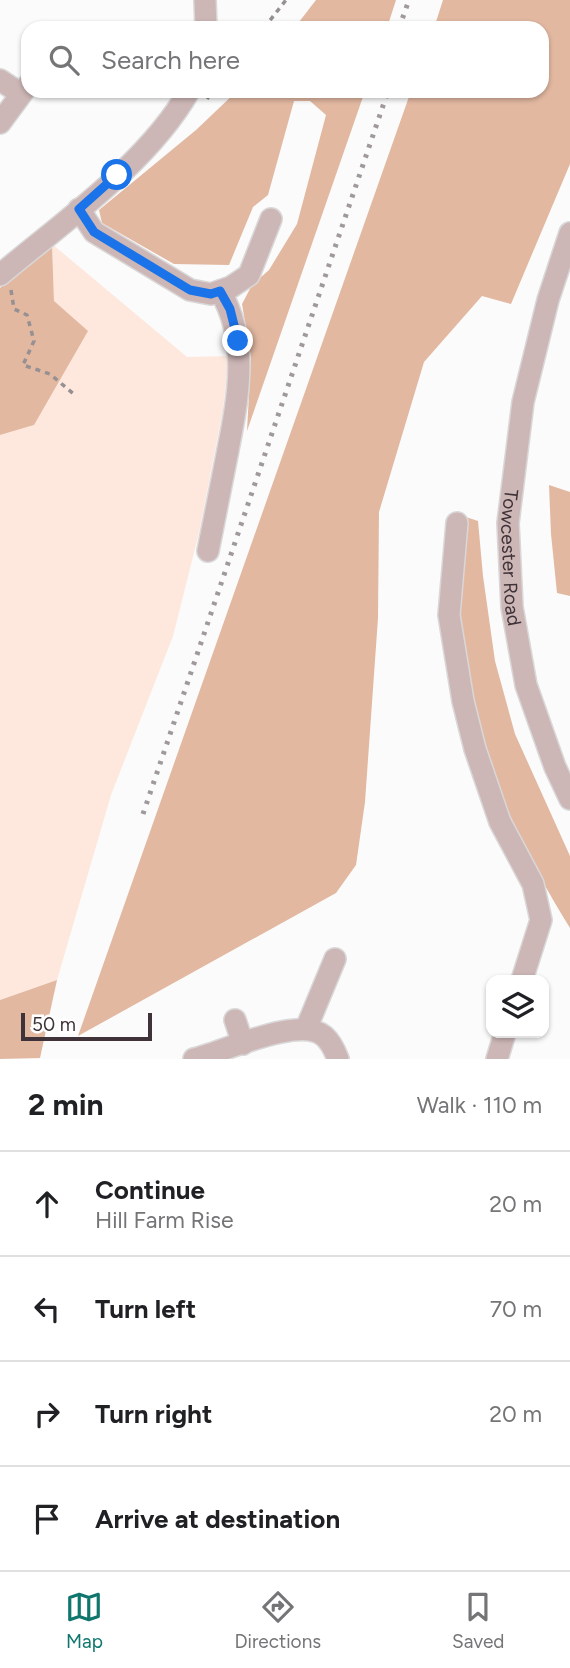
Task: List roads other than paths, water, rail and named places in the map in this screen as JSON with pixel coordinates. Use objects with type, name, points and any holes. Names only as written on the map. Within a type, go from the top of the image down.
[{"type":"street","points":[[205,0],[206,21]]},
{"type":"street","points":[[0,80],[21,89]]},
{"type":"street","points":[[0,123],[21,94]]},
{"type":"street","points":[[1,274],[79,209],[161,132],[184,98]]},
{"type":"street","points":[[79,209],[94,232],[190,290],[211,294],[231,287],[249,275],[271,219]]},
{"type":"street","name":"Towcester Road","points":[[570,233],[548,300],[523,402],[508,523],[512,607],[526,685],[555,766],[570,799]]},
{"type":"street","points":[[208,551],[239,391],[238,341],[230,309],[220,291]]},
{"type":"street","points":[[457,523],[449,615],[463,701],[475,749],[500,822],[533,884],[541,920],[524,975]]},
{"type":"street","points":[[306,1029],[335,958]]},
{"type":"street","points":[[235,1020],[243,1044]]},
{"type":"street","points":[[194,1059],[286,1030],[306,1029],[323,1034],[338,1059]]},
{"type":"street","points":[[497,1059],[503,1038]]},
{"type":"railway","points":[[402,21],[409,0]]},
{"type":"railway","points":[[143,814],[386,98]]}]
